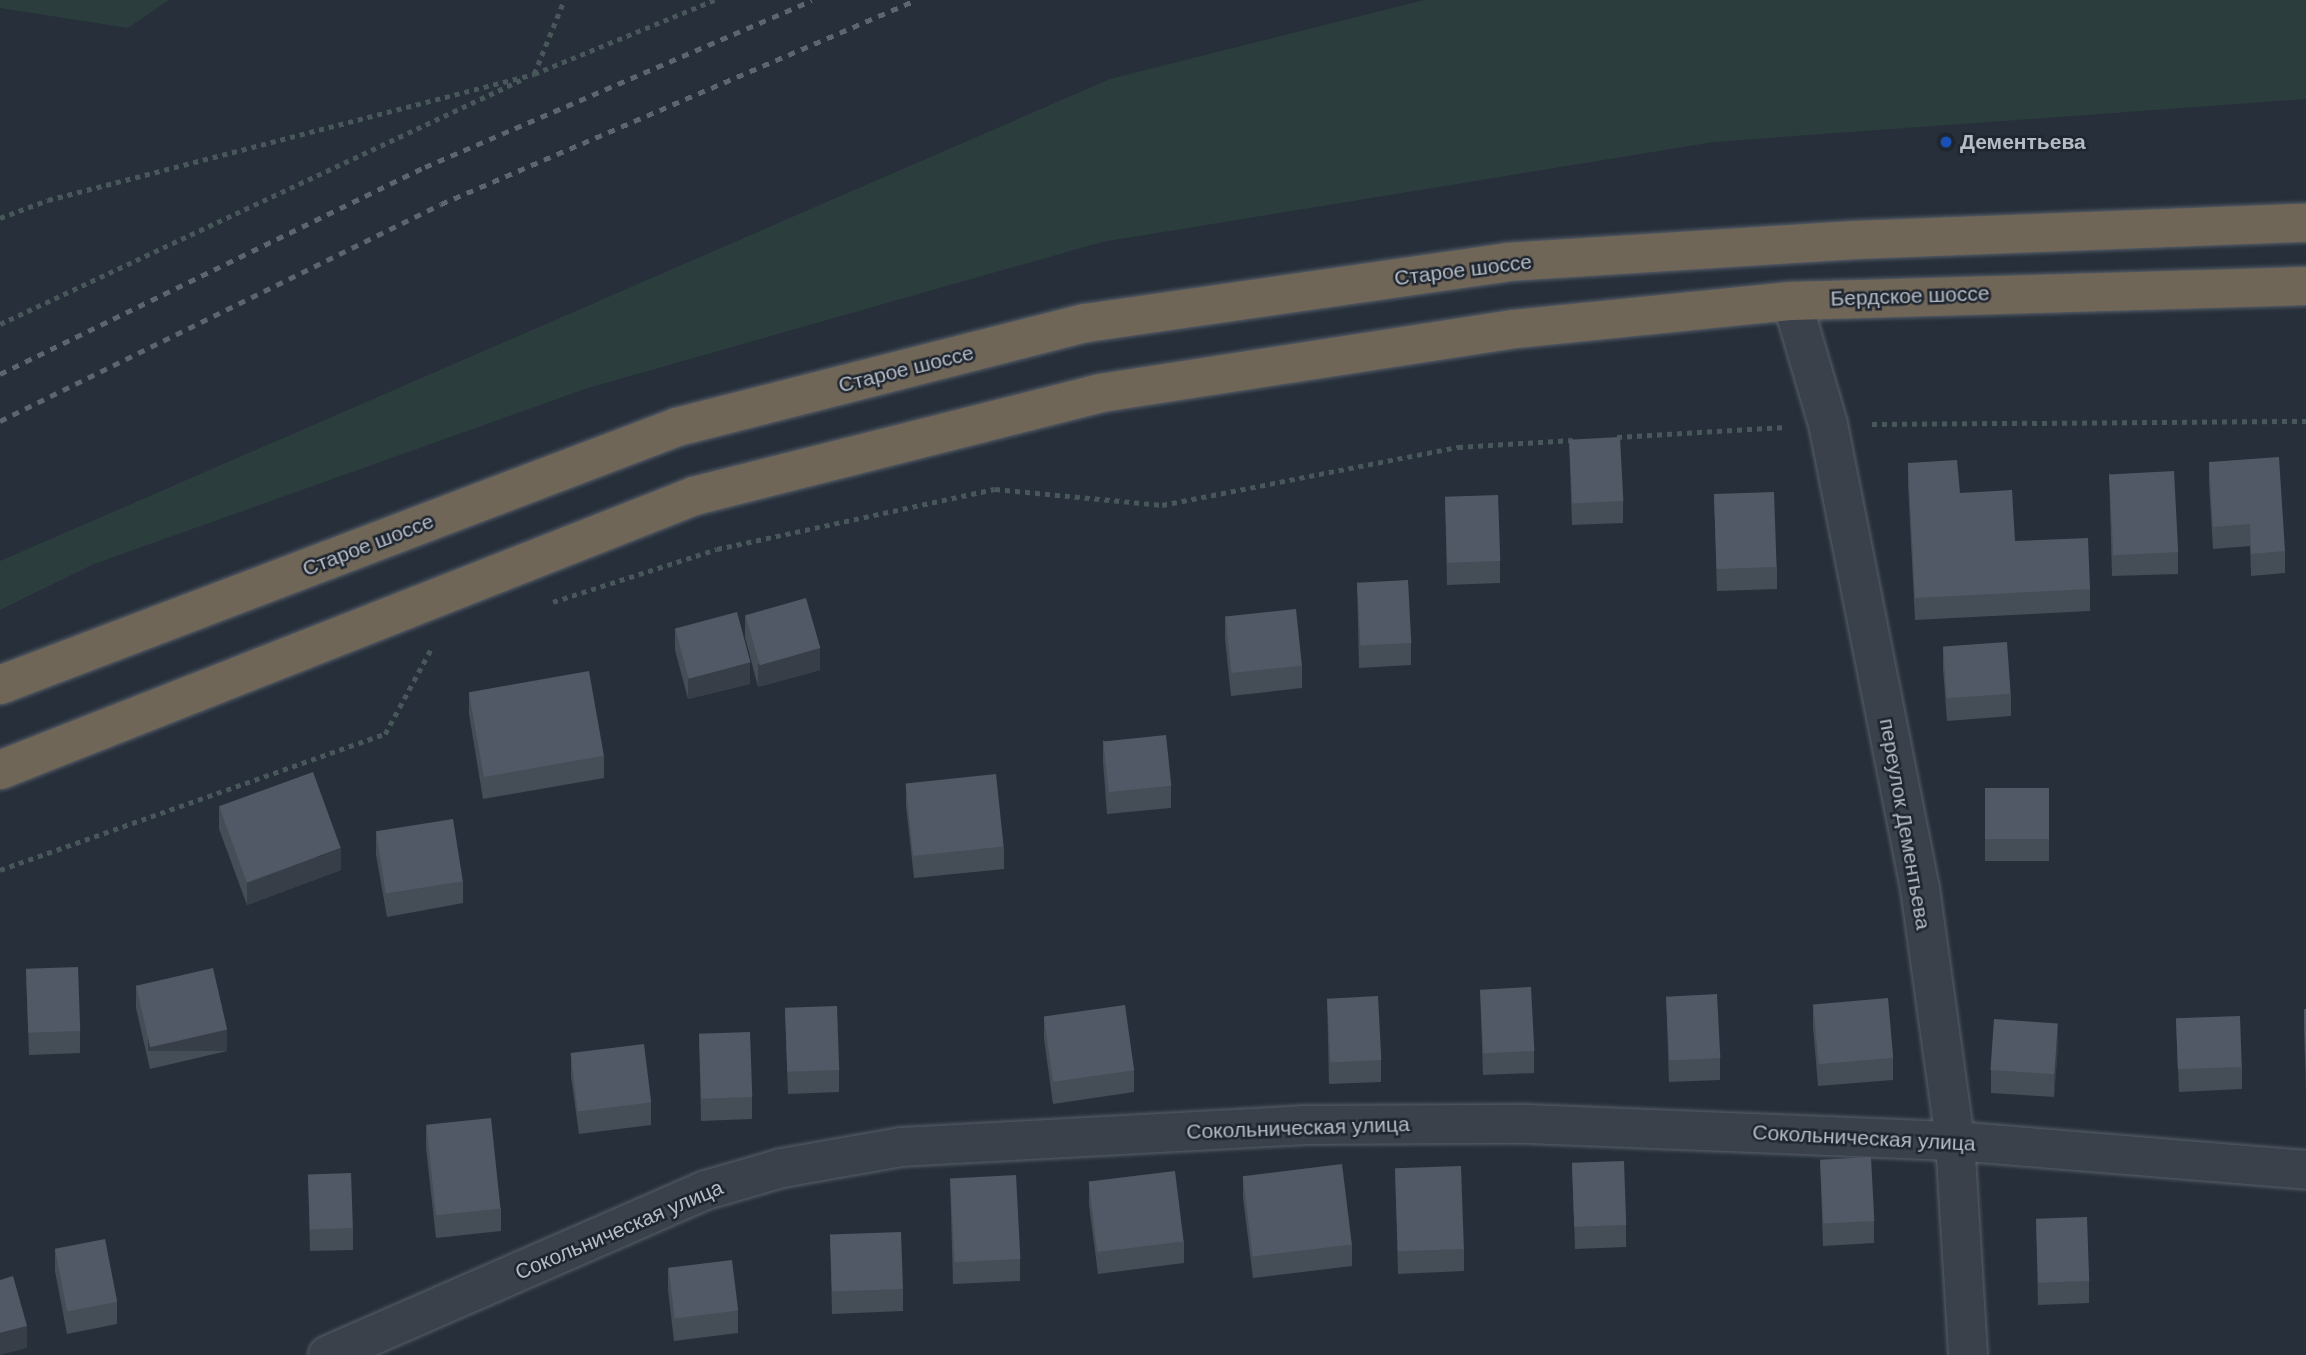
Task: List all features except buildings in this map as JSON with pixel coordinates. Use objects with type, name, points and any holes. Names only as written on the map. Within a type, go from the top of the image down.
[{"type":"highway","name":"Старое шоссе","points":[[0,685],[677,427],[1086,323],[1507,262],[1855,240],[2306,223]]},
{"type":"highway","name":"Бердское шоссе","points":[[0,770],[694,496],[1101,393],[1516,329],[1792,301],[2306,286]]},
{"type":"street","name":"переулок Дементьева","points":[[1792,301],[1828,424],[1920,888],[1955,1141],[1968,1355]]},
{"type":"street","name":"Сокольническая улица","points":[[328,1355],[705,1190],[782,1168],[901,1147],[1302,1125],[1448,1124],[1955,1141],[2306,1170]]},
{"type":"path","points":[[534,74],[564,0]]},
{"type":"path","points":[[0,324],[534,74],[714,0]]},
{"type":"path","points":[[0,218],[48,200],[534,74]]},
{"type":"path","points":[[1609,438],[1828,424],[2306,421]]},
{"type":"path","points":[[539,607],[717,549],[995,489],[1162,505],[1458,447],[1581,440]]},
{"type":"path","points":[[0,870],[281,766],[385,734],[436,640]]},
{"type":"shaded area","points":[[0,0],[169,0],[128,28],[0,8]]},
{"type":"shaded area","points":[[1424,0],[2306,0],[2306,99],[1714,142],[1102,242],[588,388],[94,564],[0,610],[0,561],[1110,79]]},
{"type":"railway","points":[[0,374],[425,167],[812,0]]},
{"type":"railway","points":[[0,421],[441,204],[916,0]]},
{"type":"place","name":"Дементьева","points":[[1946,142]]}]
